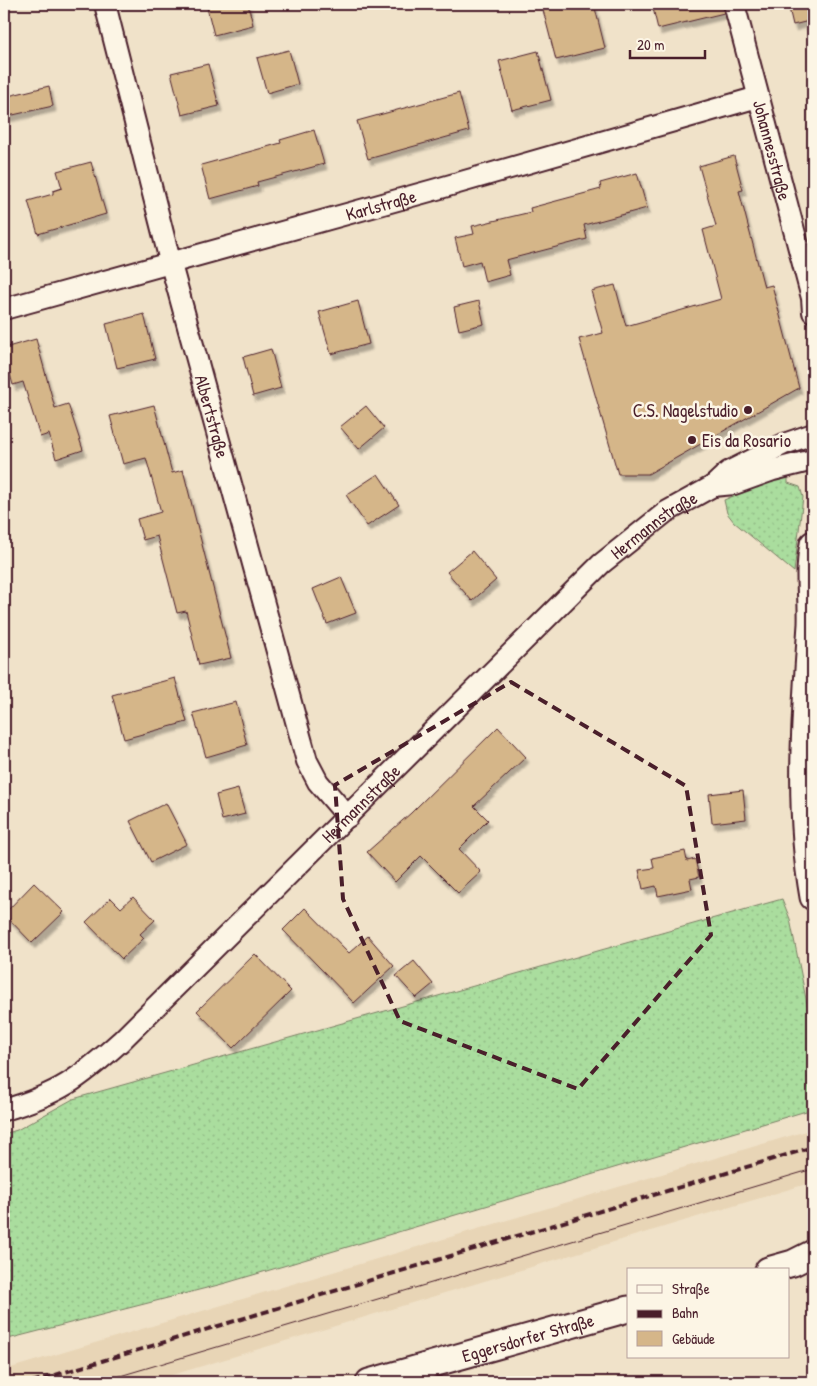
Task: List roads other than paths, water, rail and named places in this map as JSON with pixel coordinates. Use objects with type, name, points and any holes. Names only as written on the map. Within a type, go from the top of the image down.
[{"type":"street","name":"Albertstraße","points":[[105,4],[170,261],[307,761],[318,782],[348,817]]},
{"type":"street","name":"Johannesstraße","points":[[734,4],[813,304]]},
{"type":"street","name":"Karlstraße","points":[[4,308],[437,189],[758,97]]},
{"type":"street","name":"Hermannstraße","points":[[4,1110],[31,1102],[59,1090],[84,1074],[121,1041],[601,564],[666,512],[713,486],[728,472],[784,444],[813,434]]},
{"type":"street","name":"Hermannstraße","points":[[713,486],[734,484],[773,470],[813,460]]},
{"type":"street","points":[[813,544],[809,563],[812,608],[803,760],[805,838],[813,897]]},
{"type":"street","points":[[775,1268],[793,1263],[813,1253]]},
{"type":"street","name":"Eggersdorfer Straße","points":[[369,1382],[627,1309]]},
{"type":"tram line","points":[[100,1382],[813,1169]]},
{"type":"railway","points":[[32,1382],[813,1147]]},
{"type":"place","name":"C.S. Nagelstudio","points":[[748,410]]},
{"type":"place","name":"Eis da Rosario","points":[[692,440]]}]
